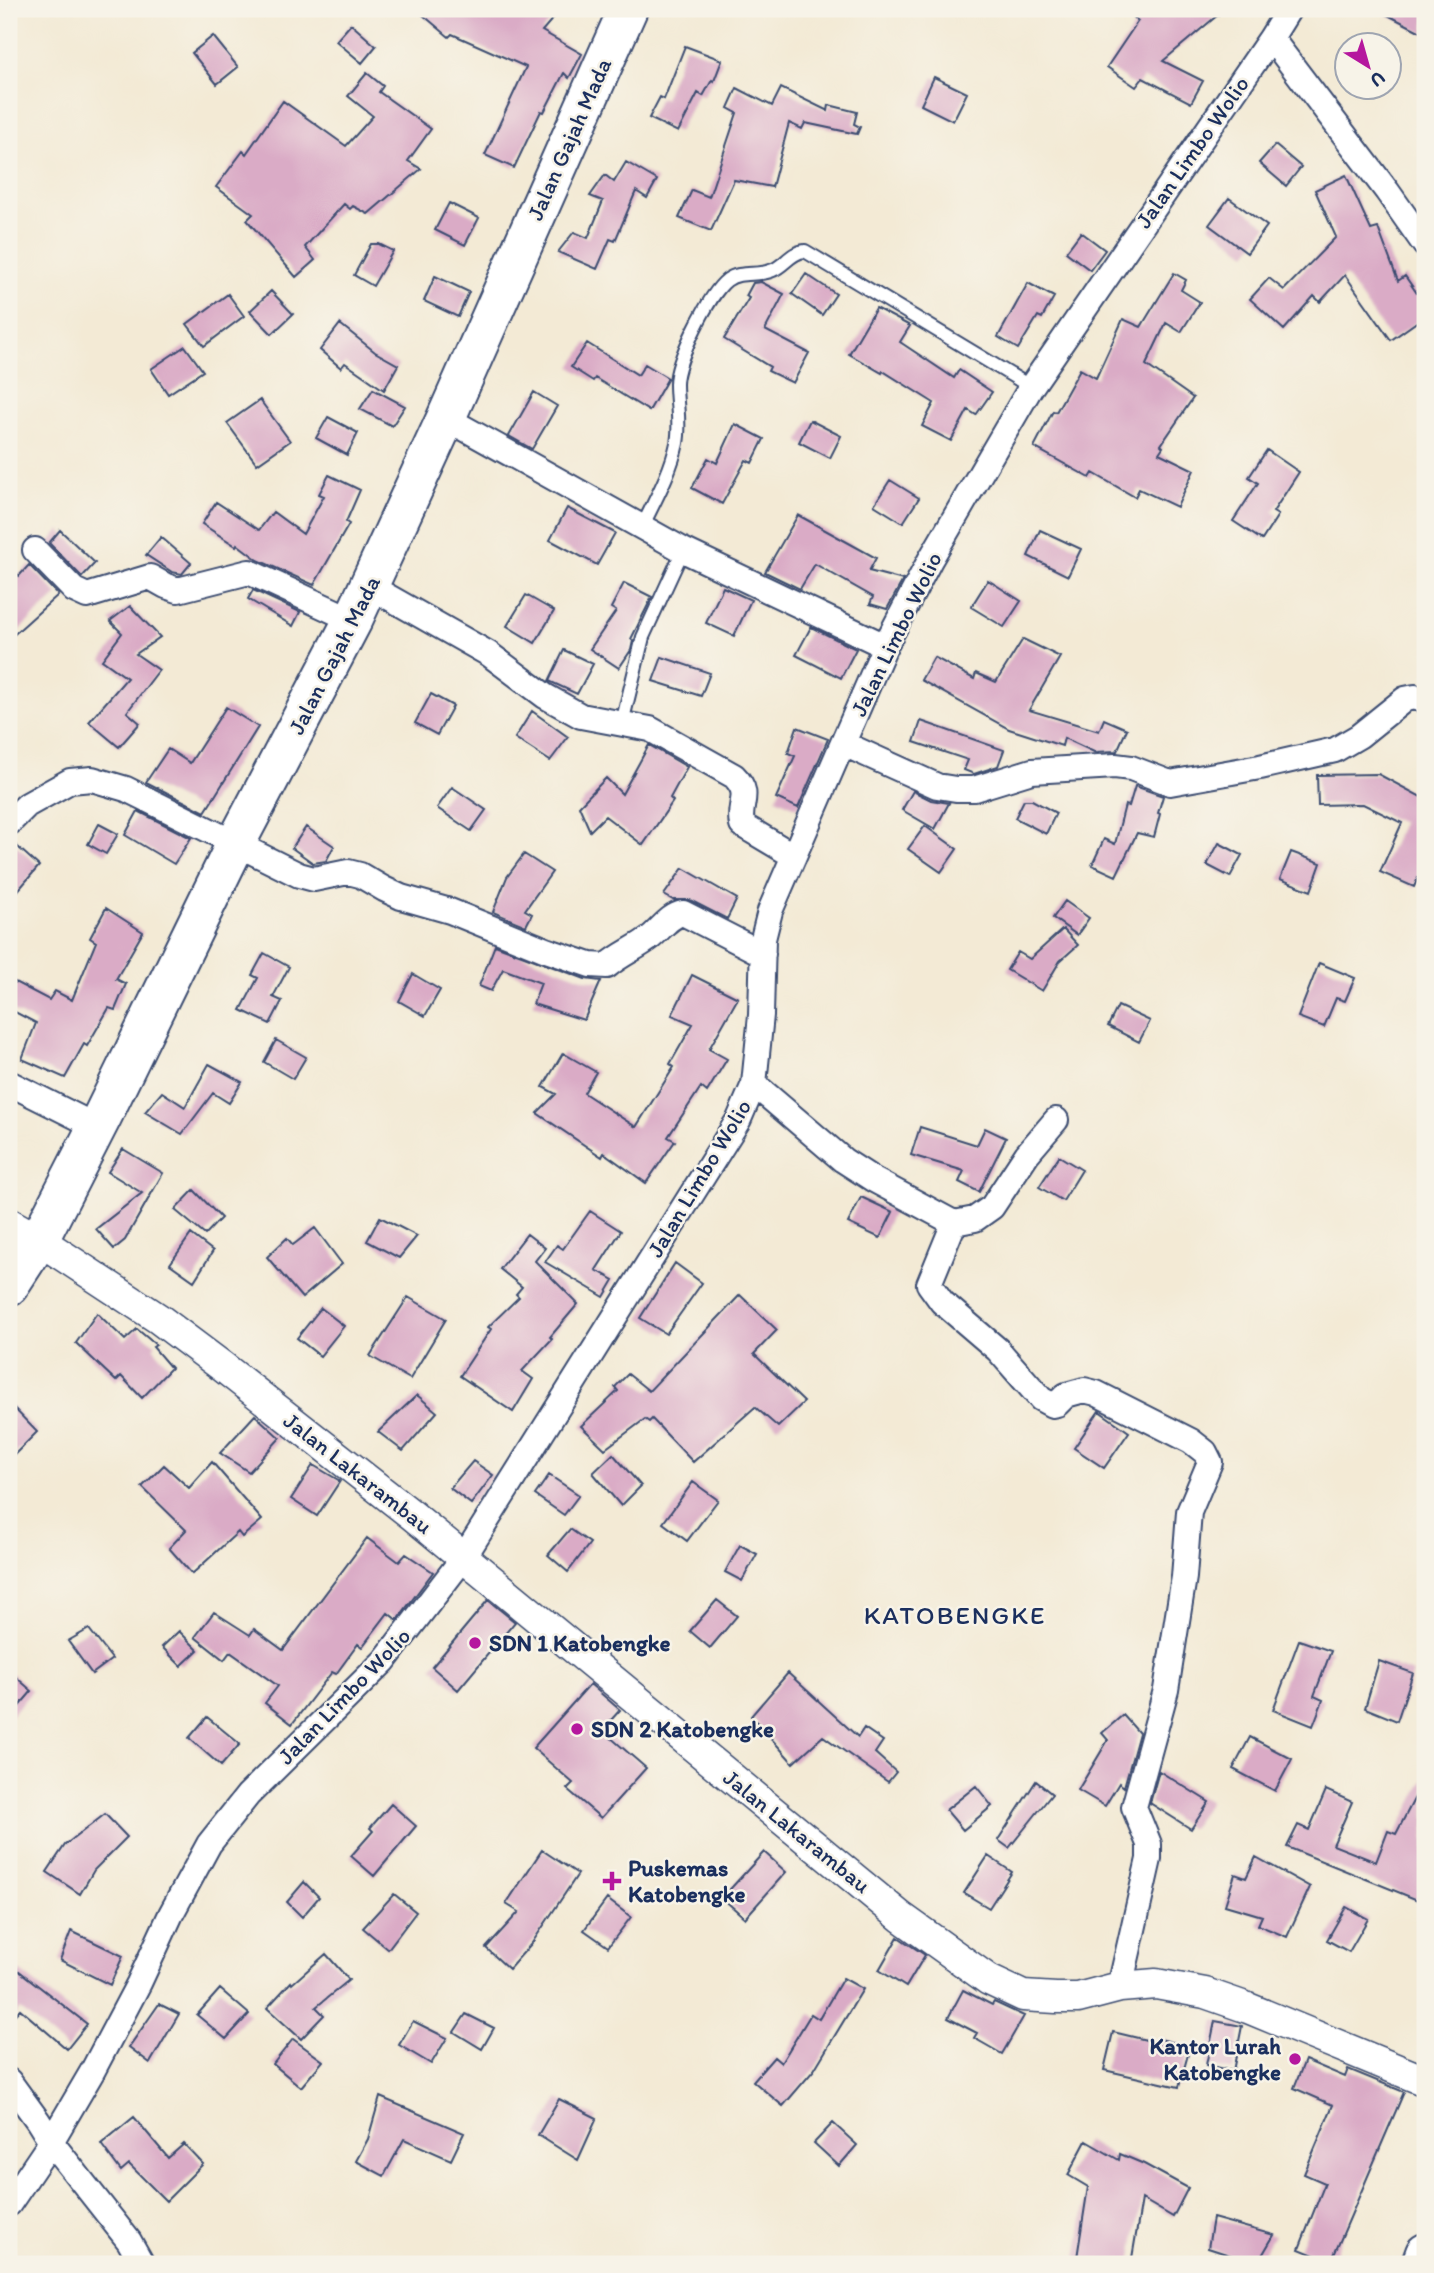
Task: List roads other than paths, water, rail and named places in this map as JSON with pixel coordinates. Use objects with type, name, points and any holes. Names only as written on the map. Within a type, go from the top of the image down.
[{"type":"main road","name":"Jalan Gajah Mada","points":[[9,1286],[24,1231],[97,1127],[236,843],[361,603],[628,9]]},
{"type":"main road","points":[[1421,2264],[1425,2253]]},
{"type":"street","name":"Jalan Limbo Wolio","points":[[9,2204],[51,2142],[92,2072],[209,1844],[248,1796],[384,1661],[464,1558],[739,1119],[754,1084],[760,1036],[763,939],[770,911],[886,646],[930,560],[1031,387],[1289,9]]},
{"type":"street","points":[[1271,38],[1425,245]]},
{"type":"street","points":[[446,418],[683,550],[886,646]]},
{"type":"street","points":[[35,550],[74,590],[87,596],[150,577],[177,590],[248,572],[361,603],[489,654],[545,696],[581,716],[650,729],[734,776],[745,792],[740,818],[742,825],[794,856]]},
{"type":"street","points":[[844,744],[937,786],[956,789],[974,789],[1032,771],[1115,766],[1131,768],[1170,783],[1335,750],[1359,737],[1405,699],[1415,697],[1425,701]]},
{"type":"street","points":[[9,822],[27,806],[70,781],[92,779],[125,789],[299,875],[314,879],[338,873],[360,874],[401,897],[450,911],[590,965],[607,966],[622,953],[649,938],[669,919],[683,913],[763,954]]},
{"type":"street","points":[[9,1083],[97,1127]]},
{"type":"street","points":[[754,1084],[843,1160],[954,1223],[975,1219],[992,1208],[1027,1154],[1056,1120]]},
{"type":"street","points":[[954,1223],[929,1284],[942,1302],[998,1350],[1041,1399],[1052,1405],[1066,1395],[1084,1390],[1096,1393],[1191,1441],[1205,1452],[1210,1462],[1189,1512],[1185,1577],[1166,1690],[1134,1807],[1149,1844],[1149,1859],[1120,1987]]},
{"type":"street","name":"Jalan Lakarambau","points":[[24,1231],[159,1319],[464,1558],[890,1908],[989,1980],[1023,1996],[1056,1998],[1078,1998],[1120,1987],[1156,1983],[1205,1993],[1425,2081]]},
{"type":"street","points":[[9,2081],[51,2142],[129,2241],[142,2264]]},
{"type":"lane","points":[[642,527],[665,480],[677,441],[676,384],[680,361],[714,294],[734,275],[762,274],[776,269],[799,251],[804,251],[1031,387]]},
{"type":"lane","points":[[622,723],[643,636],[683,550]]},
{"type":"place","name":"SDN 1 Katobengke","points":[[475,1643]]},
{"type":"place","name":"SDN 2 Katobengke","points":[[577,1729]]},
{"type":"place","name":"Puskemas Katobengke","points":[[612,1881]]},
{"type":"place","name":"Kantor Lurah Katobengke","points":[[1295,2059]]},
{"type":"district","name":"KATOBENGKE","points":[[955,1615]]}]
